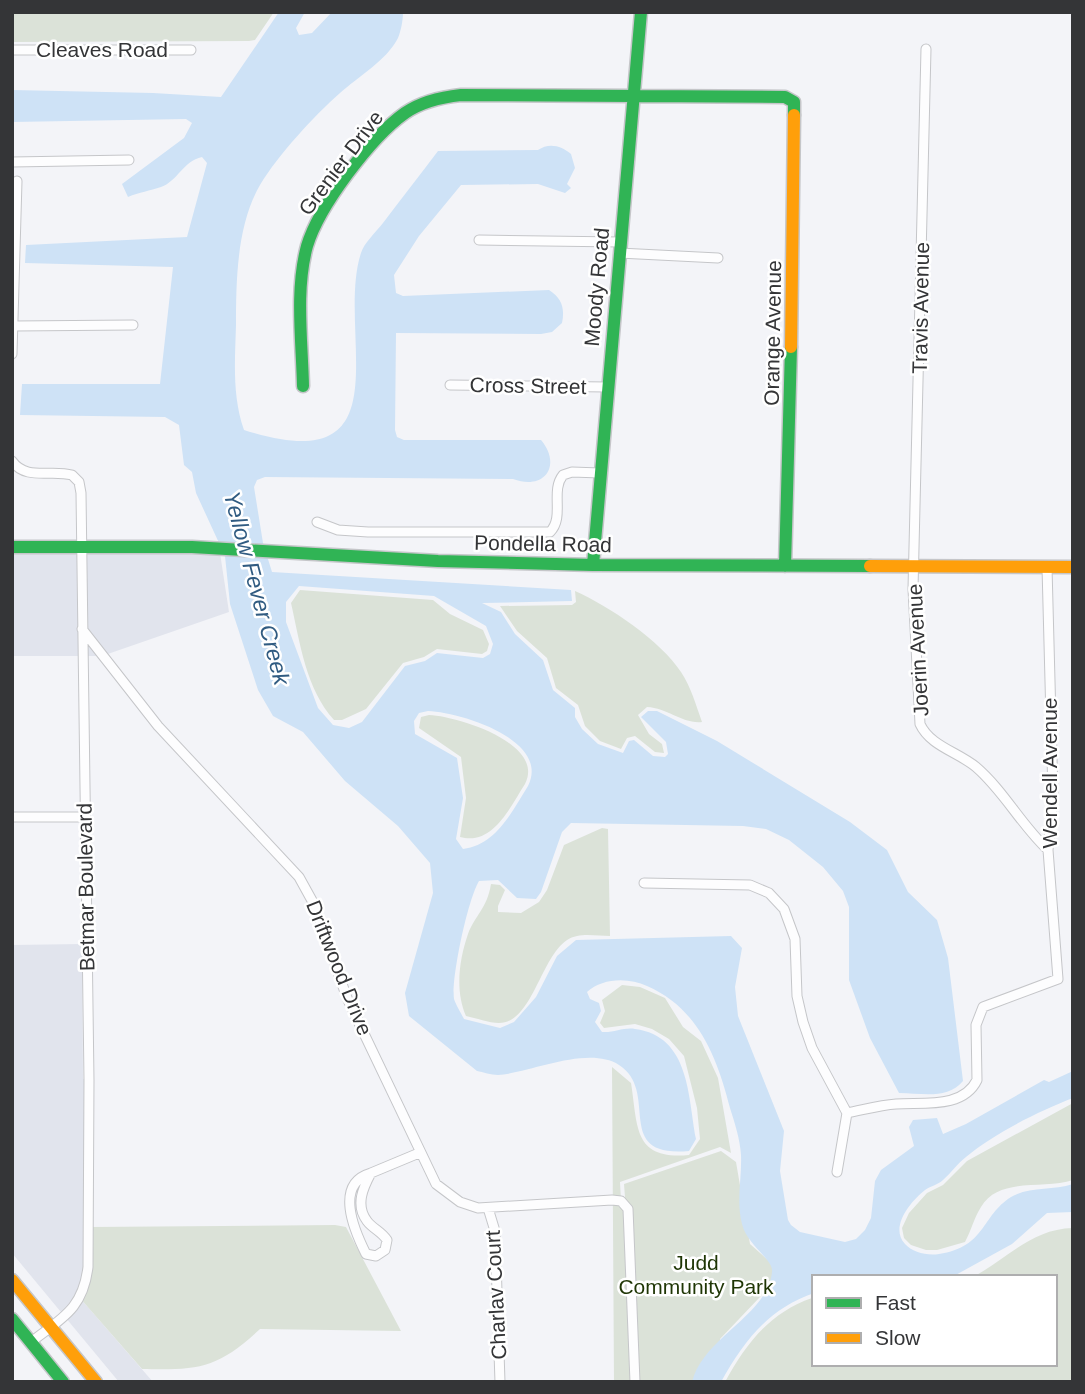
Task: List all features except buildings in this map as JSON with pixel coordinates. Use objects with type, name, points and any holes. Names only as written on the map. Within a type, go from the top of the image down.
[{"type":"street","name":"Moody Road","points":[[593,565],[641,12]]},
{"type":"street","name":"Travis Avenue","points":[[915,566],[926,49]]},
{"type":"street","name":"Cleaves Road","points":[[12,50],[191,50]]},
{"type":"street","name":"Grenier Drive","points":[[303,386],[304,263],[308,245],[329,206],[389,126],[417,107],[449,96],[785,97],[794,102]]},
{"type":"street","name":"Orange Avenue","points":[[785,566],[796,167],[794,102]]},
{"type":"street","points":[[12,162],[129,160]]},
{"type":"street","points":[[12,354],[17,181]]},
{"type":"street","points":[[479,240],[619,248],[718,258]]},
{"type":"street","points":[[14,326],[133,326]]},
{"type":"street","name":"Cross Street","points":[[450,385],[607,387]]},
{"type":"street","name":"Betmar Boulevard","points":[[12,461],[20,470],[29,474],[63,472],[72,475],[79,482],[81,547],[88,1267],[82,1296],[69,1312],[31,1342]]},
{"type":"street","points":[[317,523],[338,530],[550,532],[556,525],[558,484],[562,475],[572,471],[600,473]]},
{"type":"street","name":"Pondella Road","points":[[12,547],[192,547],[438,561],[593,565],[1073,567]]},
{"type":"street","name":"Joerin Avenue","points":[[915,566],[917,677],[920,724],[924,733],[983,773],[1048,850]]},
{"type":"street","name":"Wendell Avenue","points":[[847,1113],[895,1104],[946,1101],[968,1093],[977,1080],[976,1025],[983,1007],[1058,979],[1048,850],[1053,795],[1048,567]]},
{"type":"street","name":"Driftwood Drive","points":[[82,629],[158,726],[299,877],[314,906],[347,998],[430,1177],[442,1191],[460,1202],[488,1208],[599,1200],[621,1201],[628,1209],[635,1382]]},
{"type":"street","points":[[12,817],[85,817]]},
{"type":"street","points":[[644,883],[740,883],[760,888],[777,900],[793,928],[797,996],[807,1035],[847,1113],[837,1172]]},
{"type":"street","points":[[372,1173],[362,1190],[365,1217],[387,1240],[385,1250],[376,1256],[366,1254],[354,1223],[350,1206],[352,1187],[357,1179],[419,1153]]},
{"type":"street","name":"Charlav Court","points":[[488,1208],[495,1231],[500,1382]]},
{"type":"street","points":[[354,1223],[365,1217]]},
{"type":"street","points":[[12,1280],[96,1382]]},
{"type":"street","points":[[12,1319],[63,1382]]},
{"type":"shaded area","points":[[12,552],[220,553],[229,612],[102,656],[12,656]]},
{"type":"shaded area","points":[[82,944],[83,1079],[88,1078],[88,1276],[79,1297],[153,1382],[119,1382],[12,1253],[12,945]]},
{"type":"green space","points":[[12,12],[274,12],[255,40],[249,41],[12,42]]},
{"type":"green space","points":[[300,590],[433,600],[450,614],[483,630],[489,644],[487,651],[482,654],[437,649],[424,657],[403,663],[366,709],[342,720],[334,720],[324,708],[310,680],[301,649],[291,603]]},
{"type":"green space","points":[[575,591],[618,615],[648,637],[672,660],[685,678],[702,722],[688,721],[647,707],[638,715],[649,734],[662,744],[664,753],[655,752],[635,736],[627,738],[621,749],[600,741],[585,726],[578,705],[556,688],[547,658],[517,631],[500,606],[572,605],[576,602]]},
{"type":"green space","points":[[429,715],[477,726],[511,744],[523,756],[528,769],[525,784],[507,813],[482,836],[460,837],[466,798],[461,757],[419,728],[421,717]]},
{"type":"green space","points":[[602,828],[608,829],[610,936],[581,935],[565,941],[555,952],[531,997],[512,1020],[495,1023],[466,1016],[459,986],[462,954],[471,927],[487,900],[491,884],[500,885],[505,890],[498,912],[521,913],[539,902],[547,890],[564,845]]},
{"type":"green space","points":[[622,985],[640,987],[665,998],[683,1027],[701,1041],[718,1078],[731,1153],[720,1147],[620,1182],[621,1201],[628,1224],[635,1382],[614,1382],[612,1067],[631,1083],[638,1126],[648,1146],[657,1152],[689,1155],[700,1139],[697,1108],[684,1056],[669,1039],[652,1029],[635,1024],[604,1028],[600,1023],[605,1011],[602,1000]]},
{"type":"green space","points":[[1073,1103],[1073,1180],[1010,1187],[999,1191],[989,1197],[981,1207],[965,1242],[937,1250],[926,1250],[911,1245],[904,1238],[902,1228],[909,1213],[927,1193],[943,1185],[967,1161]]},
{"type":"green space","name":"Judd Community Park","points":[[721,1151],[736,1162],[750,1244],[770,1262],[779,1277],[720,1339],[720,1382],[639,1382],[624,1184]]},
{"type":"green space","points":[[90,1227],[346,1227],[401,1331],[260,1329],[231,1352],[206,1364],[178,1369],[142,1369],[79,1297]]},
{"type":"green space","points":[[1073,1228],[1073,1382],[725,1382],[760,1331],[783,1312],[812,1298],[812,1366],[1057,1366],[1057,1275],[976,1275],[1032,1239]]},
{"type":"water","name":"Yellow Fever Creek","points":[[279,12],[305,12],[296,28],[299,35],[312,33],[332,12],[403,12],[400,32],[393,46],[380,61],[347,87],[308,124],[268,173],[252,201],[242,235],[237,289],[235,378],[240,417],[244,430],[295,441],[328,436],[347,418],[355,391],[355,286],[361,253],[367,241],[438,151],[538,150],[555,146],[571,154],[575,168],[567,184],[571,188],[565,193],[538,184],[461,185],[419,236],[394,275],[396,293],[403,296],[549,290],[557,297],[562,304],[563,318],[562,323],[552,332],[396,333],[397,437],[404,440],[541,440],[550,458],[547,473],[541,479],[524,482],[513,479],[265,477],[257,480],[254,487],[263,543],[272,572],[571,590],[572,601],[482,603],[501,612],[515,634],[543,660],[553,690],[575,708],[575,717],[582,729],[598,744],[623,753],[629,741],[634,740],[653,756],[665,757],[668,754],[666,742],[641,717],[648,711],[657,711],[717,741],[850,822],[887,850],[908,892],[937,920],[948,958],[963,1081],[957,1087],[942,1093],[899,1093],[870,1038],[849,980],[849,907],[843,891],[823,867],[789,840],[766,829],[743,826],[571,823],[562,832],[541,892],[536,899],[517,898],[498,880],[479,881],[465,921],[455,974],[454,999],[464,1019],[500,1028],[514,1022],[536,997],[557,956],[576,940],[731,936],[742,948],[735,987],[738,1016],[784,1131],[780,1171],[791,1225],[800,1232],[845,1242],[856,1239],[871,1218],[875,1181],[881,1170],[914,1146],[909,1127],[913,1120],[937,1118],[943,1134],[1044,1080],[1049,1082],[1073,1071],[1073,1098],[1017,1124],[977,1148],[941,1182],[925,1190],[914,1201],[904,1215],[899,1230],[905,1244],[912,1249],[925,1254],[939,1254],[966,1245],[975,1238],[1001,1205],[1011,1197],[1033,1190],[1073,1184],[1073,1212],[1047,1213],[1012,1244],[956,1275],[812,1275],[812,1294],[770,1317],[748,1340],[721,1382],[692,1382],[698,1366],[709,1352],[759,1301],[768,1287],[772,1272],[769,1262],[749,1239],[742,1224],[739,1198],[740,1143],[719,1071],[703,1036],[680,1007],[665,995],[640,983],[616,980],[600,984],[587,992],[590,999],[599,1003],[601,1011],[595,1022],[602,1032],[635,1029],[653,1034],[667,1043],[676,1056],[688,1088],[696,1139],[689,1151],[665,1150],[651,1144],[644,1134],[637,1091],[631,1077],[619,1065],[592,1058],[498,1075],[477,1071],[409,1016],[405,993],[433,893],[430,863],[398,826],[345,781],[303,732],[273,716],[258,690],[230,604],[225,556],[196,493],[192,472],[184,465],[179,425],[165,417],[20,415],[22,384],[160,384],[173,267],[25,263],[26,245],[187,237],[207,163],[202,157],[195,159],[167,184],[128,197],[122,184],[184,138],[192,123],[186,119],[12,122],[12,90],[221,97]],"holes":[[[299,586],[434,596],[486,626],[493,644],[490,654],[483,658],[437,653],[425,661],[405,666],[362,722],[349,728],[333,725],[318,708],[286,622],[286,602]],[[419,713],[442,713],[480,723],[515,742],[527,755],[532,770],[528,786],[502,826],[485,841],[463,849],[456,839],[463,798],[457,758],[415,734],[414,721]]]},
{"type":"traffic: fast","points":[[593,565],[641,12]]},
{"type":"traffic: fast","points":[[303,386],[301,280],[307,246],[313,230],[334,193],[362,155],[377,138],[411,109],[446,97],[461,95],[785,97],[794,102],[794,115]]},
{"type":"traffic: fast","points":[[785,566],[791,347]]},
{"type":"traffic: fast","points":[[12,547],[192,547],[438,561],[593,565],[870,566]]},
{"type":"traffic: fast","points":[[12,1319],[63,1382]]},
{"type":"traffic: slow","points":[[791,347],[794,115]]},
{"type":"traffic: slow","points":[[870,566],[1073,567]]},
{"type":"traffic: slow","points":[[12,1280],[96,1382]]}]
